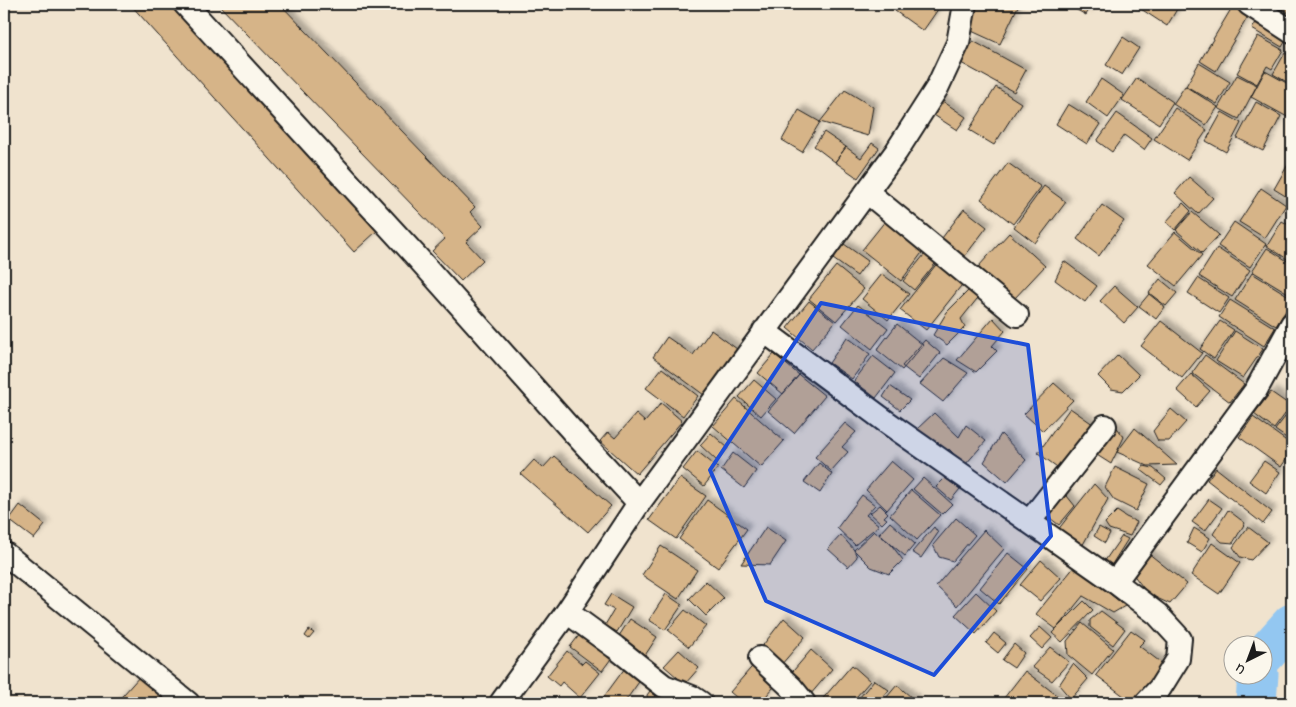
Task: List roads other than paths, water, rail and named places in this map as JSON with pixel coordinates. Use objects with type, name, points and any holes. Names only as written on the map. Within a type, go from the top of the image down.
[{"type":"street","points":[[185,4],[639,503]]},
{"type":"street","points":[[501,703],[567,612],[639,503],[896,152],[937,88],[958,43],[965,4]]},
{"type":"street","points":[[1249,4],[1292,32]]},
{"type":"street","points":[[867,192],[1017,316]]},
{"type":"street","points":[[1115,582],[1256,390],[1292,324]]},
{"type":"street","points":[[764,331],[888,423],[1115,582],[1157,614],[1180,639],[1178,659],[1160,688],[1146,703]]},
{"type":"street","points":[[1029,522],[1105,426]]},
{"type":"street","points":[[4,553],[188,703]]},
{"type":"street","points":[[567,612],[664,686],[701,703]]},
{"type":"street","points":[[760,658],[791,687],[804,703]]},
{"type":"waterway","points":[[1274,644],[1292,624]]},
{"type":"waterway","points":[[1256,703],[1257,684]]}]
